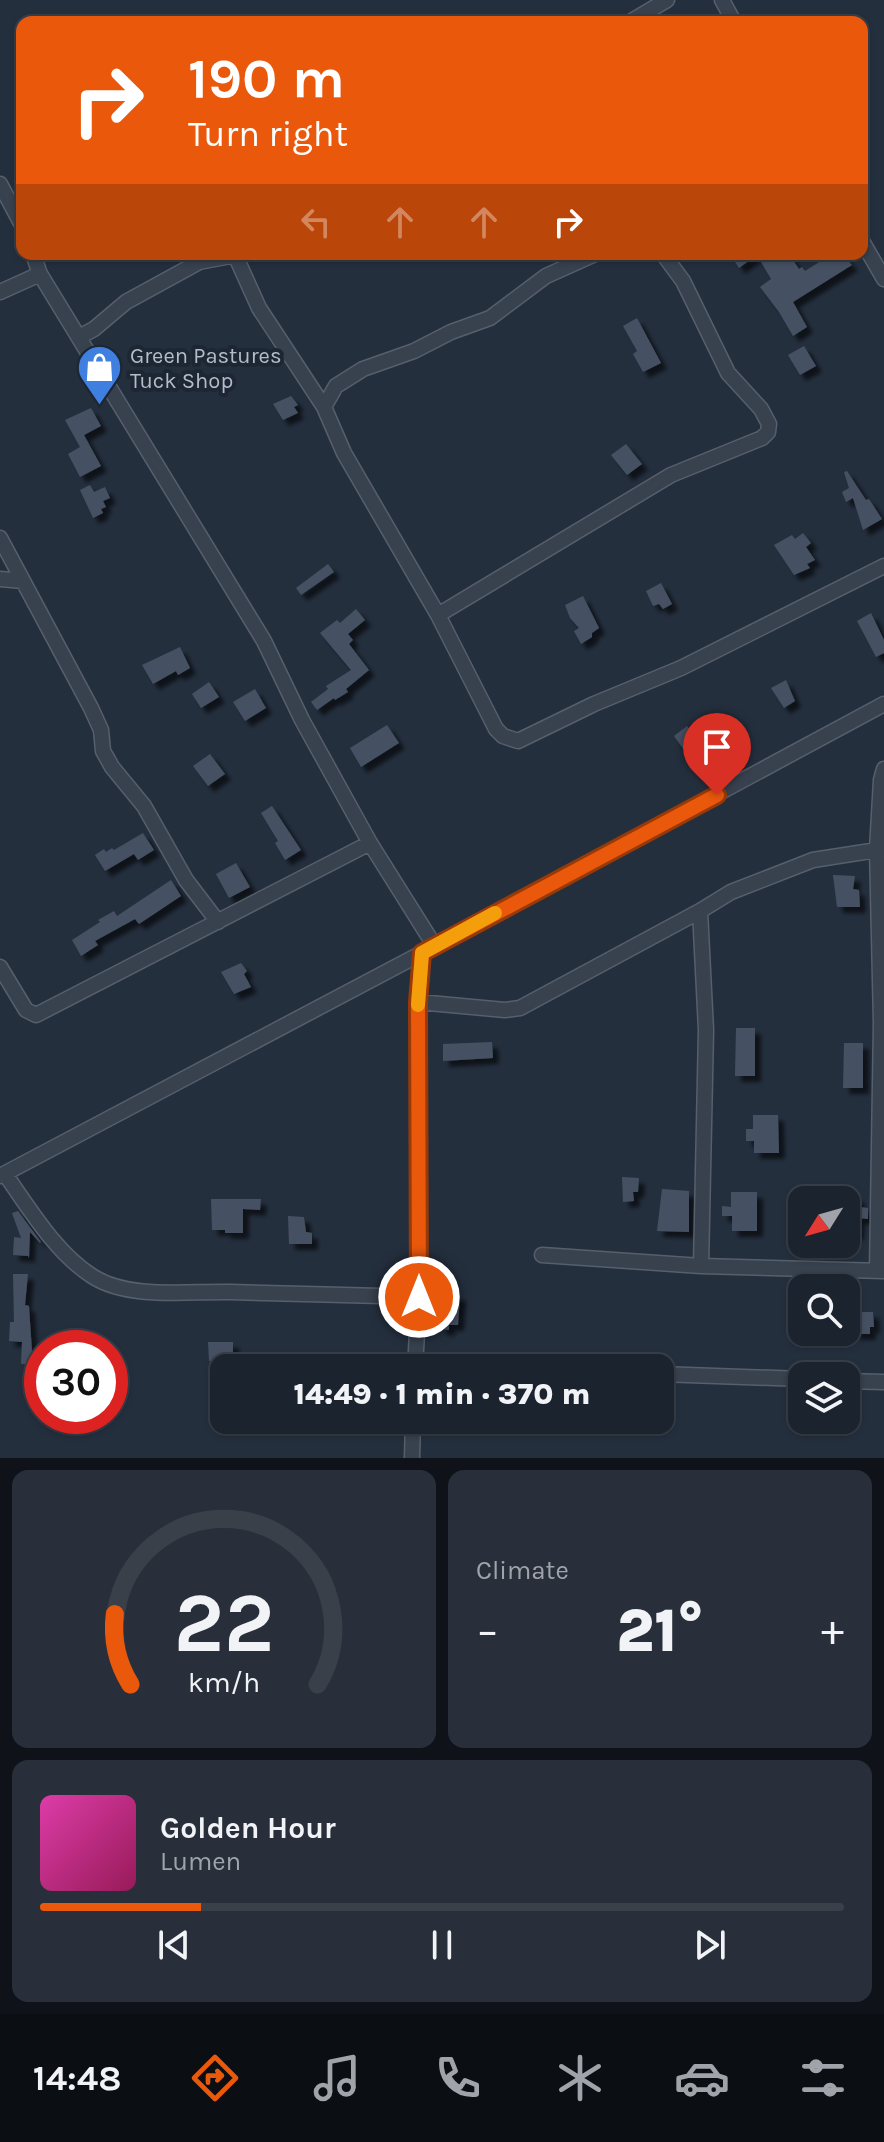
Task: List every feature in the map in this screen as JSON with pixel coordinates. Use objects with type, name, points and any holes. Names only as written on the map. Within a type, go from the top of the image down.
[{"type":"street","points":[[640,16],[667,0]]},
{"type":"street","points":[[0,184],[16,214]]},
{"type":"street","points":[[868,250],[883,274]]},
{"type":"street","points":[[35,260],[40,274],[264,641],[302,720],[428,949],[418,1002],[416,1354]]},
{"type":"street","points":[[79,337],[94,329],[126,302],[199,262],[210,260]]},
{"type":"street","points":[[241,260],[259,308],[324,407],[344,453],[438,615],[496,729],[503,736],[518,741],[681,668],[884,566]]},
{"type":"street","points":[[324,407],[336,386],[363,369],[490,318],[546,276],[582,260]]},
{"type":"street","points":[[438,615],[671,475],[762,438],[768,432],[769,424],[761,409],[728,373],[683,281],[667,260]]},
{"type":"street","points":[[0,292],[40,274]]},
{"type":"street","points":[[0,538],[91,708],[101,730],[103,751],[112,767],[144,806],[186,880],[218,922]]},
{"type":"street","points":[[0,579],[23,581]]},
{"type":"street","points":[[419,1297],[216,1291],[170,1294],[119,1287],[93,1277],[74,1261],[3,1175],[884,704]]},
{"type":"street","points":[[542,1255],[701,1266],[881,1271],[881,780],[884,769]]},
{"type":"street","points":[[0,967],[26,1010],[36,1015],[370,843]]},
{"type":"street","points":[[418,1002],[505,1010],[520,1008],[731,892],[813,860],[881,849]]},
{"type":"street","points":[[700,911],[706,1030],[701,1266]]},
{"type":"street","points":[[674,1374],[788,1379]]},
{"type":"street","points":[[860,1381],[884,1382]]},
{"type":"street","points":[[412,1458],[413,1434]]},
{"type":"building","points":[[734,260],[750,260],[739,268]]},
{"type":"building","points":[[760,260],[793,260],[799,269],[802,267],[805,271],[822,260],[847,260],[852,265],[793,302],[807,327],[793,336],[760,287],[771,279]]},
{"type":"building","points":[[637,318],[661,363],[643,372],[633,354],[637,351],[623,326]]},
{"type":"building","points":[[804,346],[816,366],[800,375],[788,355]]},
{"type":"building","points":[[291,396],[298,405],[294,407],[298,413],[283,420],[273,404]]},
{"type":"building","points":[[91,408],[101,426],[84,435],[101,466],[80,477],[68,454],[80,447],[65,420]]},
{"type":"building","points":[[626,444],[642,464],[627,475],[611,455]]},
{"type":"building","points":[[847,471],[882,519],[863,530],[853,498],[846,502],[842,492],[849,488],[844,472]]},
{"type":"building","points":[[90,485],[94,492],[105,487],[110,498],[103,501],[106,507],[101,509],[103,513],[93,518],[80,490]]},
{"type":"building","points":[[803,533],[811,543],[806,547],[815,560],[807,564],[810,568],[794,575],[774,545],[792,535],[795,539]]},
{"type":"building","points":[[328,564],[334,572],[301,595],[296,588]]},
{"type":"building","points":[[661,583],[672,604],[663,609],[659,604],[653,606],[646,591]]},
{"type":"building","points":[[583,596],[599,628],[581,644],[574,631],[579,628],[570,618],[565,605]]},
{"type":"building","points":[[356,609],[365,620],[348,634],[353,640],[349,644],[369,670],[346,689],[348,692],[317,710],[311,702],[328,689],[326,686],[351,670],[320,633],[337,620],[340,623]]},
{"type":"building","points":[[871,613],[884,640],[884,653],[876,657],[857,621]]},
{"type":"building","points":[[180,647],[190,668],[178,675],[176,671],[153,684],[142,665]]},
{"type":"building","points":[[786,680],[795,701],[784,708],[771,688]]},
{"type":"building","points":[[209,682],[219,697],[201,708],[192,694]]},
{"type":"building","points":[[255,689],[266,708],[245,721],[233,702]]},
{"type":"building","points":[[387,725],[399,743],[361,767],[350,748]]},
{"type":"building","points":[[687,726],[702,745],[686,753],[674,736]]},
{"type":"building","points":[[210,754],[225,774],[208,786],[193,766]]},
{"type":"building","points":[[272,806],[301,850],[285,860],[275,843],[278,841],[261,813]]},
{"type":"building","points":[[143,833],[154,850],[138,860],[134,854],[105,871],[95,855],[104,849],[106,852],[112,848],[114,850]]},
{"type":"building","points":[[236,863],[250,887],[229,898],[216,874]]},
{"type":"building","points":[[833,875],[855,876],[853,889],[859,890],[860,907],[837,907]]},
{"type":"building","points":[[171,880],[181,896],[139,924],[135,919],[95,941],[98,945],[81,956],[72,940],[100,922],[98,920],[114,911],[117,916]]},
{"type":"building","points":[[241,963],[247,971],[244,974],[251,987],[234,994],[221,972]]},
{"type":"building","points":[[736,1028],[755,1028],[755,1076],[735,1076]]},
{"type":"building","points":[[492,1042],[493,1058],[443,1061],[443,1044]]},
{"type":"building","points":[[844,1043],[863,1043],[863,1088],[843,1088]]},
{"type":"building","points":[[753,1115],[778,1115],[779,1153],[754,1153],[754,1141],[746,1141],[746,1129],[753,1129]]},
{"type":"building","points":[[622,1177],[639,1178],[638,1192],[633,1192],[634,1201],[623,1202]]},
{"type":"building","points":[[662,1189],[689,1191],[689,1232],[657,1231]]},
{"type":"building","points":[[731,1192],[757,1192],[757,1231],[732,1231],[732,1216],[722,1216],[722,1206],[731,1207]]},
{"type":"building","points":[[211,1199],[261,1199],[260,1210],[243,1209],[243,1233],[225,1233],[225,1230],[212,1230]]},
{"type":"building","points":[[860,1207],[868,1208],[868,1219],[860,1218]]},
{"type":"building","points":[[18,1211],[41,1242],[30,1232],[29,1258],[13,1255],[14,1237],[21,1238],[12,1213]]},
{"type":"building","points":[[288,1216],[304,1217],[306,1232],[312,1233],[312,1244],[289,1244]]},
{"type":"building","points":[[13,1274],[28,1274],[25,1305],[29,1306],[31,1330],[24,1330],[24,1364],[21,1364],[22,1342],[9,1341],[10,1322],[14,1322]]},
{"type":"building","points":[[451,1294],[460,1295],[458,1325],[449,1325],[449,1330],[440,1329],[441,1309],[449,1309]]},
{"type":"building","points":[[860,1312],[873,1312],[874,1327],[870,1327],[870,1334],[860,1334]]},
{"type":"building","points":[[208,1342],[233,1342],[233,1354],[210,1354],[209,1361]]},
{"type":"slow traffic","points":[[418,1005],[422,953],[495,913]]},
{"type":"place","name":"Green Pastures Tuck Shop","points":[[99,407]]},
{"type":"route","points":[[419,1297],[418,1002],[422,953],[717,795]]}]
